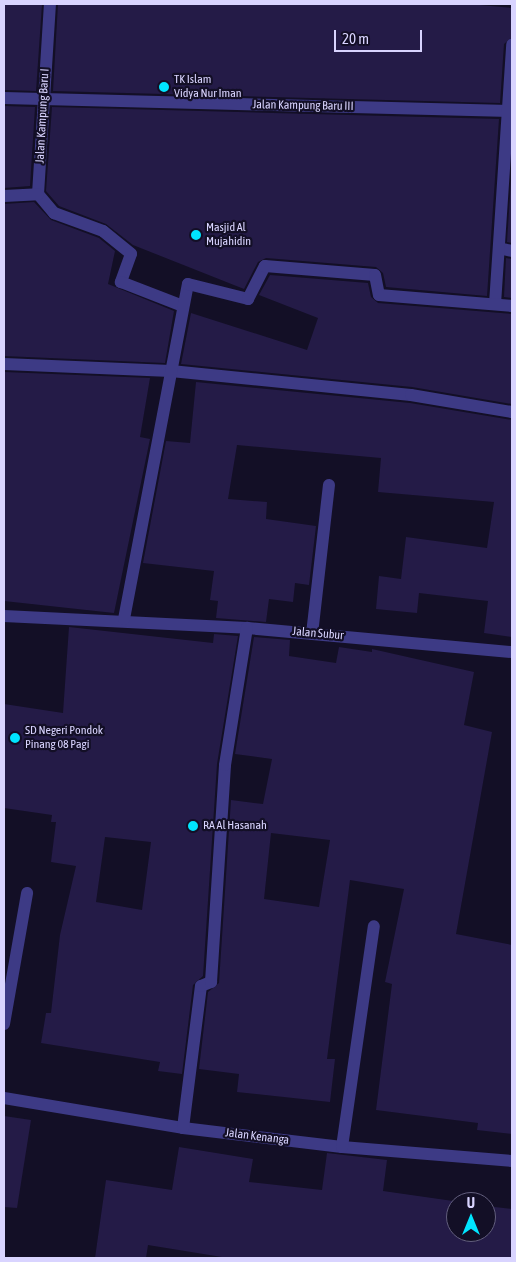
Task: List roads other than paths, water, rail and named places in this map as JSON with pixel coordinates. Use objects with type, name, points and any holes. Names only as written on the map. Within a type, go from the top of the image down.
[{"type":"street","name":"Jalan Kampung Baru I","points":[[38,194],[50,4]]},
{"type":"street","points":[[495,304],[512,45]]},
{"type":"street","name":"Jalan Kampung Baru III","points":[[4,98],[509,111]]},
{"type":"street","points":[[4,196],[38,194],[54,213],[103,231],[131,254],[121,282],[182,306]]},
{"type":"street","points":[[499,248],[512,251]]},
{"type":"street","points":[[124,619],[182,306],[188,284],[248,299],[265,266],[375,275],[379,295],[512,306]]},
{"type":"street","points":[[4,364],[170,371],[411,396],[512,412]]},
{"type":"street","points":[[312,634],[330,485]]},
{"type":"street","name":"Jalan Subur","points":[[4,616],[124,619],[512,652]]},
{"type":"street","points":[[183,1128],[201,986],[212,982],[225,765],[247,628]]},
{"type":"street","points":[[4,1024],[28,893]]},
{"type":"street","points":[[342,1147],[374,926]]},
{"type":"street","name":"Jalan Kenanga","points":[[4,1098],[183,1128],[342,1147],[512,1161]]},
{"type":"place","name":"TK Islam Vidya Nur Iman","points":[[164,87]]},
{"type":"place","name":"Masjid Al Mujahidin","points":[[196,235]]},
{"type":"place","name":"SD Negeri Pondok Pinang 08 Pagi","points":[[15,738]]},
{"type":"place","name":"RA Al Hasanah","points":[[193,826]]}]
